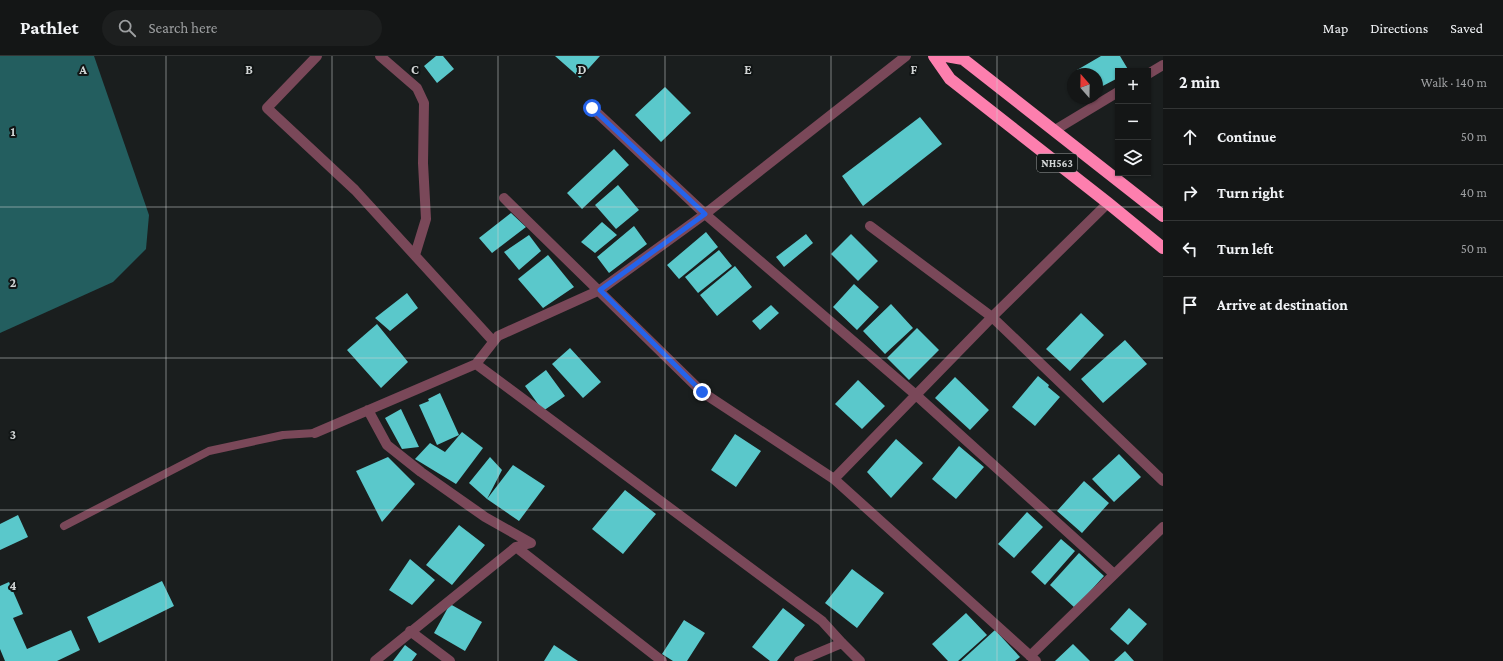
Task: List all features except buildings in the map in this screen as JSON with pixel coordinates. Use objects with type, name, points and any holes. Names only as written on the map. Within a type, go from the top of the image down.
[{"type":"highway","name":"NH563","points":[[934,56],[950,79],[1163,248]]},
{"type":"highway","name":"NH563","points":[[946,56],[963,59],[1163,216]]},
{"type":"street","points":[[317,56],[267,108],[355,190],[493,341]]},
{"type":"street","points":[[380,56],[417,88],[424,103],[423,163],[426,219],[415,255]]},
{"type":"street","points":[[315,433],[476,364],[498,336],[600,290],[705,214],[906,56]]},
{"type":"street","points":[[1151,72],[1163,65]]},
{"type":"street","points":[[1055,130],[1115,94]]},
{"type":"street","points":[[592,108],[705,214],[916,395],[1114,574]]},
{"type":"street","points":[[504,198],[600,290],[702,392],[834,479],[1033,658],[1114,574],[1163,526]]},
{"type":"street","points":[[834,479],[992,317],[1108,203]]},
{"type":"street","points":[[870,226],[992,317],[1163,481]]},
{"type":"street","points":[[476,364],[822,621],[860,661]]},
{"type":"street","points":[[368,410],[387,445],[421,472],[485,517],[531,543],[516,547],[410,631],[375,661]]},
{"type":"street","points":[[516,547],[662,661]]},
{"type":"street","points":[[410,631],[450,661]]},
{"type":"street","points":[[799,661],[842,643]]},
{"type":"lane","points":[[64,526],[209,451],[283,435],[315,433]]},
{"type":"water","points":[[0,56],[94,56],[149,215],[146,249],[113,282],[0,333]]},
{"type":"route","points":[[592,108],[705,214],[600,290],[702,392]]}]
